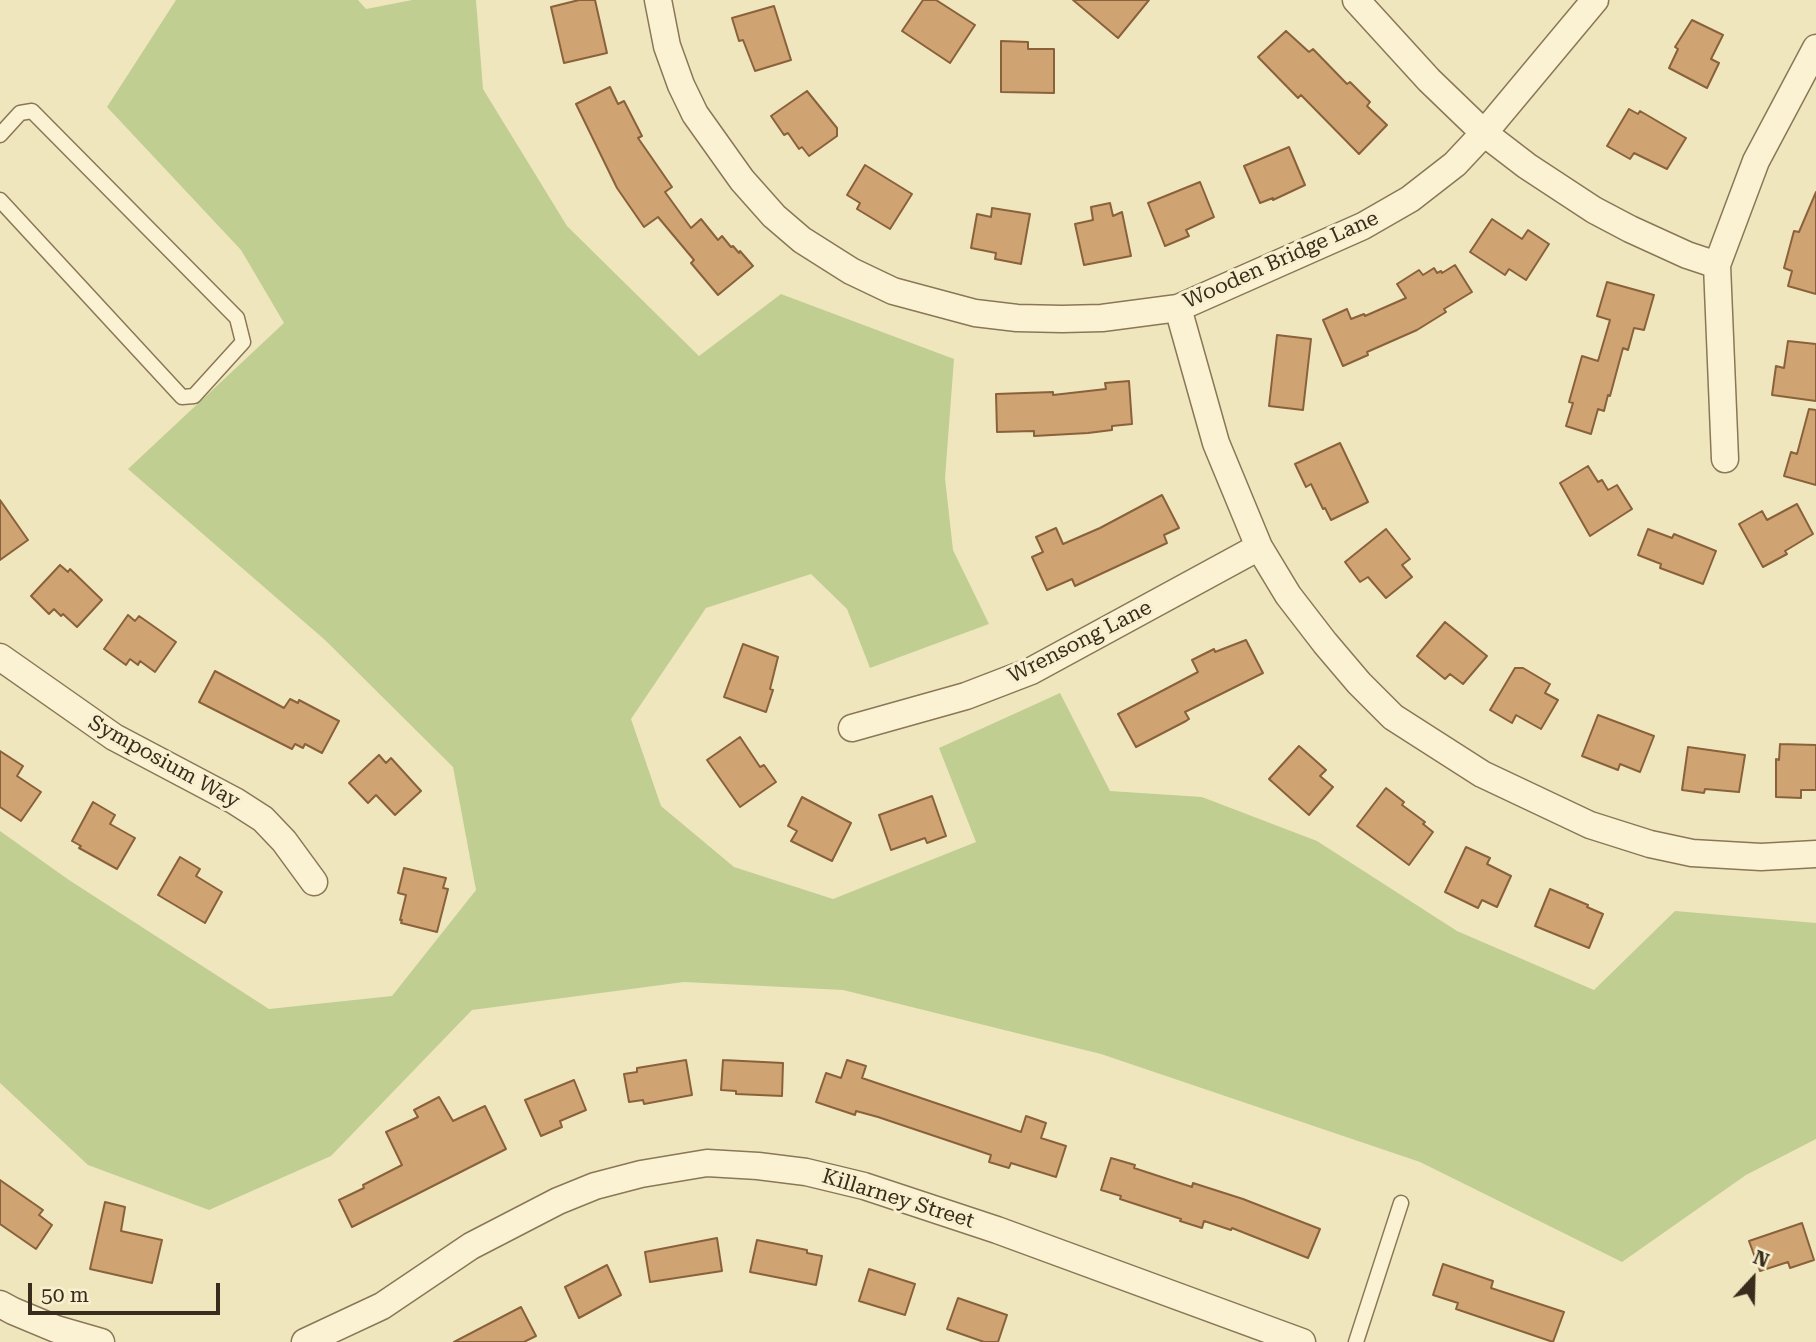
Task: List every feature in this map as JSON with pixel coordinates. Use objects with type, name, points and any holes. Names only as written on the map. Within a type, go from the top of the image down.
[{"type":"street","name":"Wooden Bridge Lane","points":[[658,0],[667,46],[695,114],[713,143],[774,216],[802,240],[851,271],[893,291],[975,313],[1017,318],[1102,318],[1178,308],[1363,226],[1410,199],[1455,164],[1595,0]]},
{"type":"street","points":[[1356,0],[1429,80],[1484,133],[1548,180],[1594,210],[1687,255],[1717,265]]},
{"type":"street","points":[[1725,459],[1717,265],[1756,161],[1816,48]]},
{"type":"street","points":[[1178,308],[1216,443],[1259,547],[1288,595],[1359,683],[1393,717],[1482,774],[1590,825],[1650,844],[1692,853],[1761,858],[1816,854]]},
{"type":"street","name":"Wrensong Lane","points":[[852,728],[966,696],[1031,671],[1259,547]]},
{"type":"street","name":"Symposium Way","points":[[0,657],[114,737],[263,819],[284,841],[314,882]]},
{"type":"street","name":"Killarney Street","points":[[306,1342],[382,1306],[471,1246],[558,1201],[595,1186],[641,1174],[707,1163],[794,1171],[864,1186],[997,1230],[1302,1342]]},
{"type":"street","points":[[0,1304],[56,1329],[101,1342]]},
{"type":"lane","points":[[0,135],[20,113],[33,111],[237,318],[243,342],[194,396],[182,397],[0,200]]},
{"type":"lane","points":[[1356,1342],[1401,1203]]},
{"type":"green space","points":[[176,0],[358,0],[366,9],[412,0],[476,0],[483,89],[567,226],[699,356],[781,294],[954,359],[945,478],[953,550],[989,624],[870,668],[847,609],[811,574],[706,608],[631,719],[661,806],[734,867],[833,899],[976,842],[939,748],[1060,693],[1110,791],[1202,797],[1317,841],[1457,931],[1594,990],[1675,911],[1816,923],[1816,1139],[1746,1175],[1622,1262],[1420,1162],[1101,1054],[843,990],[684,982],[472,1010],[331,1156],[209,1210],[88,1165],[0,1083],[0,831],[69,880],[269,1009],[392,996],[476,890],[453,767],[325,640],[128,469],[284,323],[241,250],[107,107]]},
{"type":"building","points":[[579,0],[595,0],[607,53],[564,63],[551,7]]},
{"type":"building","points":[[923,0],[936,0],[975,25],[950,63],[902,31]]},
{"type":"building","points":[[1073,0],[1149,0],[1118,38]]},
{"type":"building","points":[[774,6],[791,60],[755,71],[743,40],[739,41],[732,18]]},
{"type":"building","points":[[1692,20],[1723,35],[1711,59],[1719,63],[1707,88],[1669,68],[1678,49],[1675,47]]},
{"type":"building","points":[[1286,31],[1309,52],[1313,49],[1347,84],[1350,82],[1370,102],[1367,106],[1387,125],[1359,154],[1301,95],[1298,98],[1258,57]]},
{"type":"building","points":[[1001,41],[1028,42],[1028,49],[1054,49],[1054,93],[1001,92]]},
{"type":"building","points":[[610,87],[618,104],[624,101],[642,136],[638,138],[672,187],[665,192],[691,228],[701,219],[718,240],[722,236],[753,266],[718,295],[691,263],[694,260],[658,217],[644,227],[617,188],[576,104]]},
{"type":"building","points":[[807,91],[837,128],[837,136],[809,156],[802,147],[799,149],[788,133],[784,135],[771,116]]},
{"type":"building","points":[[1629,109],[1638,114],[1640,111],[1686,138],[1667,169],[1634,153],[1630,159],[1607,146]]},
{"type":"building","points":[[1289,147],[1305,185],[1260,203],[1244,166]]},
{"type":"building","points":[[865,165],[912,194],[890,229],[857,209],[860,203],[847,195]]},
{"type":"building","points":[[1200,182],[1214,217],[1186,230],[1189,236],[1165,246],[1148,203]]},
{"type":"building","points":[[1816,192],[1816,294],[1788,286],[1792,271],[1784,268],[1794,231],[1799,232]]},
{"type":"building","points":[[1110,203],[1113,216],[1122,212],[1131,256],[1084,265],[1075,224],[1093,220],[1091,207]]},
{"type":"building","points":[[992,208],[1030,214],[1021,264],[995,259],[996,253],[971,248],[977,214],[991,217]]},
{"type":"building","points":[[1492,219],[1522,239],[1528,230],[1549,244],[1526,280],[1509,269],[1505,275],[1470,252]]},
{"type":"building","points":[[1455,265],[1472,292],[1417,330],[1343,366],[1323,320],[1347,309],[1351,319],[1364,314],[1365,316],[1406,298],[1397,284],[1419,270],[1423,275],[1434,268],[1437,273],[1442,273]]},
{"type":"building","points":[[1607,282],[1654,295],[1644,330],[1634,328],[1628,350],[1623,348],[1610,396],[1608,395],[1604,411],[1598,409],[1591,434],[1566,426],[1573,403],[1569,402],[1582,356],[1598,361],[1610,320],[1597,316]]},
{"type":"building","points":[[1277,335],[1311,339],[1303,410],[1269,406]]},
{"type":"building","points":[[1788,341],[1816,344],[1816,401],[1772,395],[1776,366],[1784,368]]},
{"type":"building","points":[[1129,381],[1132,424],[1088,433],[1034,436],[1034,431],[997,432],[996,394],[1053,392],[1053,395],[1106,389],[1105,383]]},
{"type":"building","points":[[1809,409],[1816,410],[1816,485],[1784,476],[1791,452],[1797,454]]},
{"type":"building","points":[[1340,443],[1368,502],[1331,520],[1311,484],[1306,487],[1295,464]]},
{"type":"building","points":[[1588,466],[1598,482],[1602,480],[1608,490],[1617,485],[1632,509],[1590,536],[1560,483]]},
{"type":"building","points":[[1162,495],[1179,528],[1164,535],[1167,543],[1075,586],[1072,579],[1047,590],[1032,557],[1043,552],[1036,537],[1056,528],[1063,544]]},
{"type":"building","points":[[0,500],[28,540],[0,560]]},
{"type":"building","points":[[1797,504],[1813,534],[1785,551],[1787,554],[1763,567],[1739,524],[1762,511],[1767,520]]},
{"type":"building","points":[[1386,529],[1410,559],[1402,565],[1412,577],[1386,598],[1368,577],[1360,582],[1345,562]]},
{"type":"building","points":[[1648,529],[1672,538],[1674,534],[1716,551],[1703,584],[1660,568],[1661,564],[1638,555]]},
{"type":"building","points":[[60,565],[68,572],[70,569],[102,600],[77,627],[54,609],[49,614],[31,596]]},
{"type":"building","points":[[128,615],[135,621],[139,616],[176,642],[155,672],[140,661],[138,665],[130,659],[126,665],[104,649]]},
{"type":"building","points":[[1445,622],[1487,656],[1463,684],[1450,674],[1445,679],[1417,656]]},
{"type":"building","points":[[1246,640],[1263,673],[1185,712],[1189,719],[1136,747],[1118,714],[1198,672],[1192,660],[1214,649],[1215,652]]},
{"type":"building","points":[[743,644],[778,657],[770,689],[773,690],[766,712],[724,697]]},
{"type":"building","points":[[1515,668],[1523,668],[1550,684],[1545,693],[1558,700],[1541,729],[1516,715],[1512,723],[1490,710]]},
{"type":"building","points":[[215,671],[284,708],[290,699],[298,703],[299,700],[339,721],[322,753],[305,744],[303,748],[295,744],[292,749],[199,702]]},
{"type":"building","points":[[1598,715],[1654,736],[1640,772],[1620,764],[1618,770],[1582,756]]},
{"type":"building","points":[[740,737],[760,767],[764,765],[776,782],[740,807],[707,760]]},
{"type":"building","points":[[1780,744],[1816,745],[1816,790],[1801,790],[1801,798],[1776,797],[1776,759],[1779,760]]},
{"type":"building","points":[[1299,746],[1326,770],[1320,776],[1333,787],[1309,815],[1269,779]]},
{"type":"building","points":[[1688,747],[1745,755],[1739,792],[1705,789],[1704,793],[1682,790]]},
{"type":"building","points":[[0,751],[23,766],[17,776],[41,792],[21,821],[0,807]]},
{"type":"building","points":[[379,755],[386,763],[391,758],[421,791],[395,815],[376,795],[368,803],[349,783]]},
{"type":"building","points":[[1386,788],[1433,832],[1409,865],[1357,826]]},
{"type":"building","points":[[932,796],[946,836],[927,843],[925,838],[891,850],[879,815]]},
{"type":"building","points":[[802,797],[851,823],[832,861],[791,841],[797,831],[788,826]]},
{"type":"building","points":[[93,802],[115,815],[110,824],[135,838],[117,869],[79,848],[81,846],[72,841]]},
{"type":"building","points":[[1466,847],[1490,858],[1487,864],[1511,876],[1497,907],[1482,900],[1478,908],[1445,892]]},
{"type":"building","points":[[180,857],[200,869],[196,876],[222,892],[205,923],[158,895]]},
{"type":"building","points":[[404,868],[446,878],[443,888],[448,889],[437,932],[401,923],[406,895],[398,893]]},
{"type":"building","points":[[1550,889],[1603,914],[1589,948],[1535,926]]},
{"type":"building","points":[[686,1060],[692,1095],[644,1104],[643,1100],[629,1102],[624,1074],[637,1072],[637,1068]]},
{"type":"building","points":[[723,1060],[783,1063],[782,1096],[736,1094],[736,1091],[721,1090]]},
{"type":"building","points":[[847,1060],[866,1066],[862,1078],[1021,1132],[1026,1116],[1046,1123],[1041,1138],[1066,1146],[1056,1177],[1011,1163],[1009,1168],[989,1162],[991,1155],[878,1117],[856,1111],[855,1115],[816,1102],[826,1073],[841,1078]]},
{"type":"building","points":[[574,1080],[586,1110],[560,1121],[562,1127],[541,1136],[525,1100]]},
{"type":"building","points":[[439,1097],[453,1121],[485,1106],[506,1149],[352,1227],[339,1200],[402,1165],[386,1132],[418,1117],[414,1110]]},
{"type":"building","points":[[1111,1158],[1192,1187],[1193,1183],[1243,1199],[1320,1229],[1308,1258],[1232,1228],[1231,1230],[1204,1221],[1202,1228],[1180,1221],[1181,1219],[1101,1190]]},
{"type":"building","points":[[0,1180],[43,1210],[39,1215],[52,1225],[36,1249],[0,1224]]},
{"type":"building","points":[[105,1202],[125,1207],[121,1231],[162,1240],[152,1283],[90,1269]]},
{"type":"building","points":[[1802,1223],[1814,1260],[1790,1268],[1788,1262],[1760,1271],[1749,1241]]},
{"type":"building","points":[[717,1238],[722,1271],[650,1282],[645,1252]]},
{"type":"building","points":[[757,1240],[807,1250],[807,1253],[822,1256],[816,1285],[750,1272]]},
{"type":"building","points":[[1443,1264],[1493,1281],[1491,1288],[1564,1312],[1553,1342],[1456,1309],[1458,1303],[1433,1295]]},
{"type":"building","points":[[607,1265],[621,1295],[579,1318],[565,1287]]},
{"type":"building","points":[[869,1269],[915,1284],[905,1315],[859,1301]]},
{"type":"building","points":[[958,1298],[1007,1315],[998,1342],[984,1342],[947,1329]]},
{"type":"building","points":[[521,1307],[536,1336],[524,1342],[454,1342]]}]
